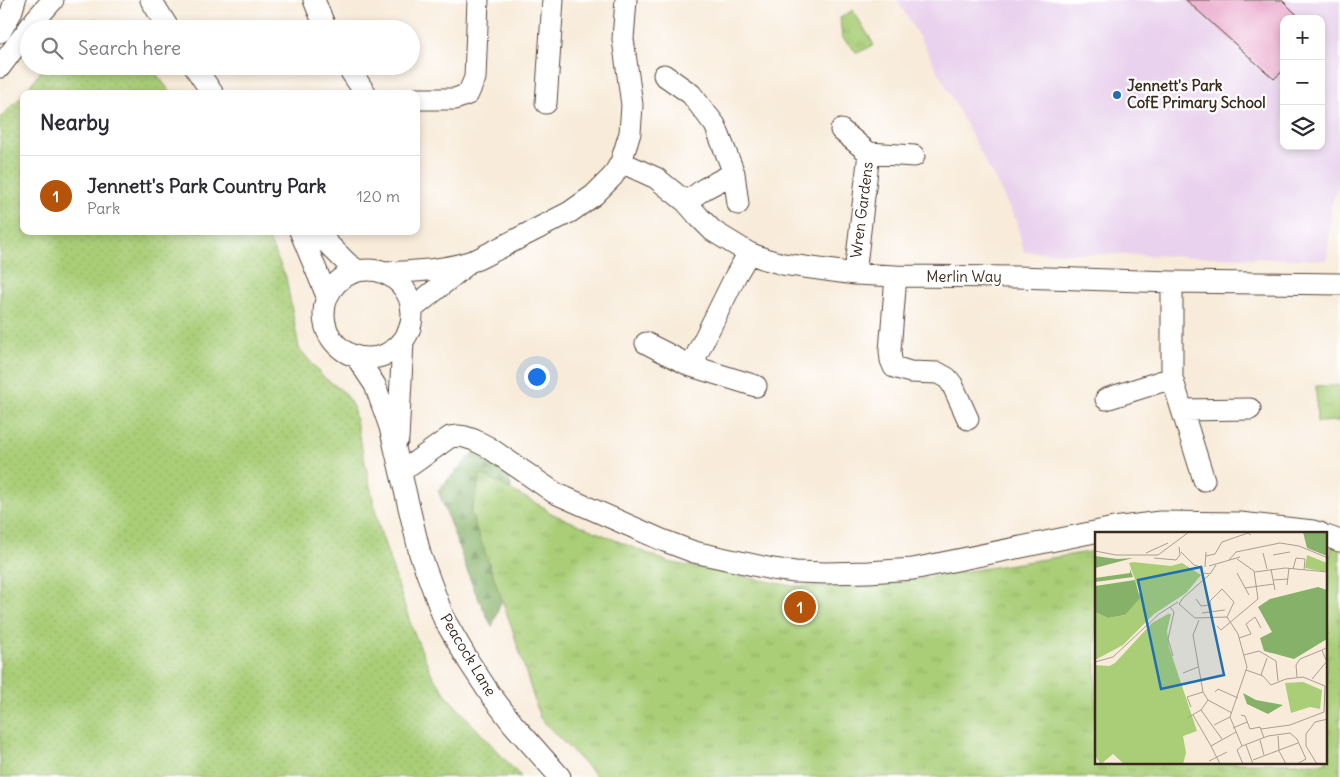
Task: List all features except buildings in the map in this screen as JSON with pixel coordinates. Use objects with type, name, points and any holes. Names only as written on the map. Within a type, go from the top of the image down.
[{"type":"street","points":[[0,32],[15,0]]},
{"type":"street","points":[[35,20],[53,0]]},
{"type":"street","points":[[140,0],[160,14]]},
{"type":"street","points":[[314,0],[322,20]]},
{"type":"street","points":[[420,99],[455,99],[468,94],[475,78],[478,0]]},
{"type":"street","points":[[546,103],[553,0]]},
{"type":"street","points":[[412,309],[469,262],[570,212],[594,195],[613,176],[621,162],[630,133],[632,105],[623,39],[626,0]]},
{"type":"street","points":[[0,67],[20,40]]},
{"type":"street","points":[[200,75],[210,90]]},
{"type":"street","points":[[353,75],[363,90]]},
{"type":"street","points":[[664,76],[691,94],[715,125],[734,174],[738,204]]},
{"type":"street","name":"Wren Gardens","points":[[841,130],[869,153],[855,274]]},
{"type":"street","points":[[869,153],[914,156]]},
{"type":"street","name":"Merlin Way","points":[[621,162],[656,178],[686,202],[713,231],[749,253],[783,264],[855,274],[896,276],[1340,284]]},
{"type":"street","points":[[686,202],[704,189],[734,174]]},
{"type":"street","points":[[302,235],[327,296]]},
{"type":"street","points":[[319,235],[347,263],[358,270]]},
{"type":"street","points":[[691,366],[736,275],[749,253]]},
{"type":"street","points":[[385,273],[425,271],[469,262]]},
{"type":"street","points":[[358,270],[372,270],[385,273],[395,278],[409,297],[412,309],[409,331],[394,350],[370,359],[357,358],[335,344],[328,334],[324,321],[324,308],[327,296],[335,284],[345,276],[358,270]]},
{"type":"street","points":[[896,276],[890,352],[894,367],[910,372],[938,373],[947,378],[952,384],[968,419]]},
{"type":"street","points":[[1172,282],[1172,378],[1204,480]]},
{"type":"street","name":"Peacock Lane","points":[[399,461],[403,341]]},
{"type":"street","points":[[646,343],[691,366],[756,386]]},
{"type":"street","name":"Peacock Lane","points":[[357,358],[375,385],[390,427],[420,554],[444,619],[490,694],[513,724],[560,777]]},
{"type":"street","points":[[1106,399],[1172,378]]},
{"type":"street","points":[[1182,410],[1250,409]]},
{"type":"street","points":[[399,461],[411,465],[450,437],[465,437],[488,447],[555,493],[662,540],[694,552],[772,569],[795,572],[826,574],[913,569],[1114,528],[1160,522],[1240,523],[1316,532]]},
{"type":"street","points":[[1328,537],[1340,541]]},
{"type":"shaded area","name":"Jennett's Park CofE Primary School","points":[[897,0],[1340,0],[1340,180],[1332,203],[1327,260],[1024,252],[1016,220],[923,43]]},
{"type":"green space","points":[[853,10],[874,45],[857,53],[842,37],[840,18]]},
{"type":"green space","points":[[38,75],[157,75],[169,90],[27,90]]},
{"type":"green space","points":[[20,98],[20,235],[266,235],[286,277],[299,348],[322,376],[345,393],[353,407],[379,527],[412,628],[433,677],[451,701],[521,777],[0,777],[0,118]]},
{"type":"green space","points":[[1338,385],[1340,421],[1317,422],[1316,386]]},
{"type":"green space","points":[[476,450],[509,477],[519,532],[512,570],[492,627],[473,587],[438,490]]},
{"type":"green space","points":[[481,474],[545,508],[548,512],[668,562],[792,586],[872,586],[1095,551],[1095,764],[1328,764],[1328,555],[1331,555],[1332,530],[1340,529],[1340,777],[597,777],[540,718],[512,628],[471,513]]},
{"type":"place","name":"Jennett's Park CofE Primary School","points":[[1117,95]]},
{"type":"place","name":"Jennett's Park Country Park","points":[[800,607]]}]
